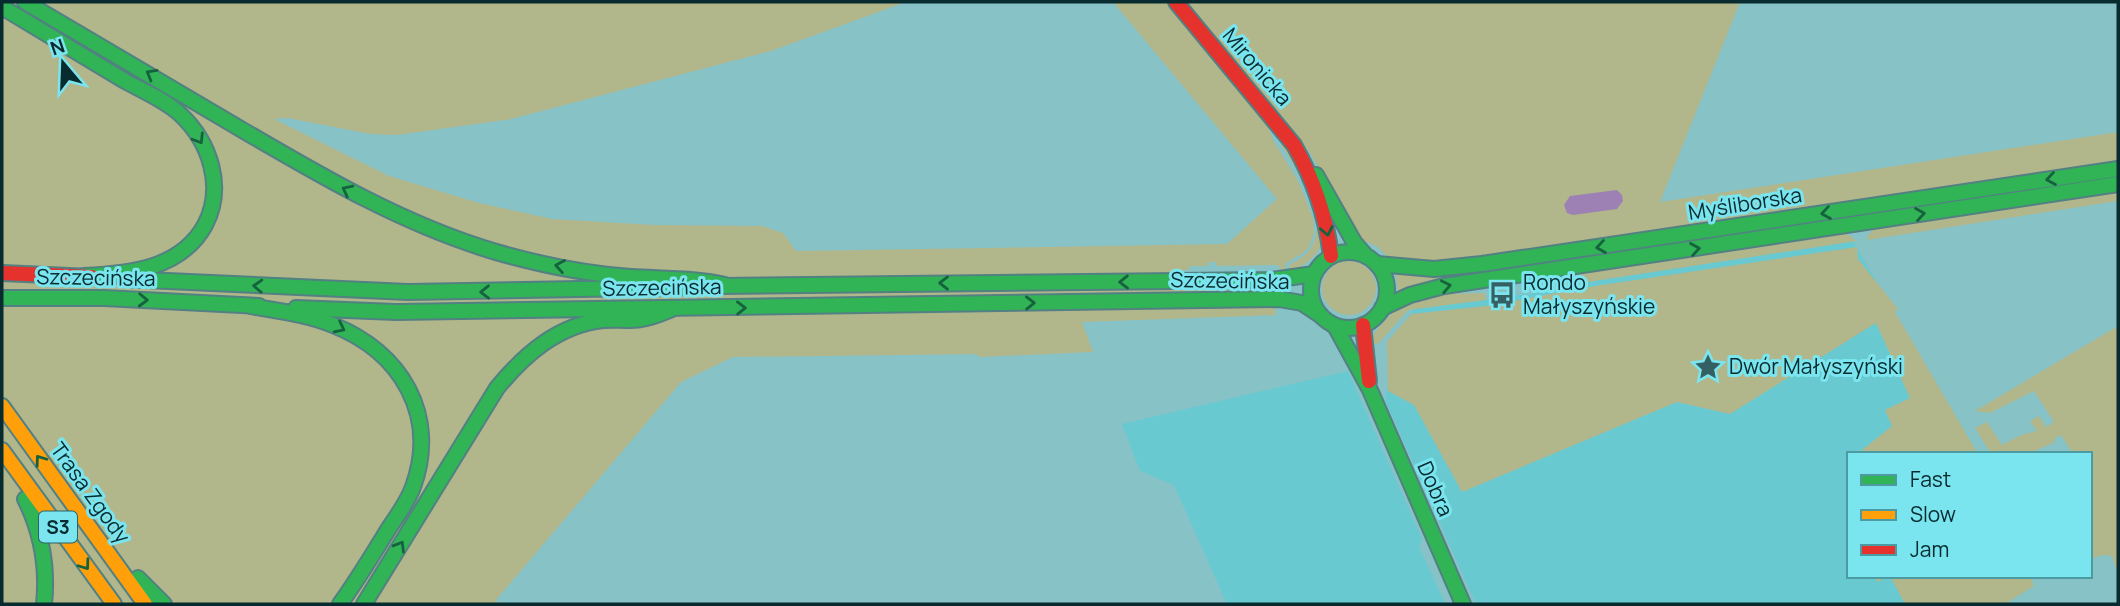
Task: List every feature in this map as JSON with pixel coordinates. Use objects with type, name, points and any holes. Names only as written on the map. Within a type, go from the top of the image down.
[{"type":"main road","points":[[25,2],[309,169],[392,212],[444,235],[497,252],[555,265],[629,277],[699,279],[725,285]]},
{"type":"main road","name":"Mironicka","points":[[1176,2],[1294,145],[1327,191],[1354,242],[1372,260]]},
{"type":"main road","points":[[2,6],[179,113],[198,134],[211,160],[215,179],[213,208],[200,235],[187,248],[165,263],[154,266],[123,273],[84,276]]},
{"type":"main road","name":"Mironicka","points":[[1304,161],[1326,223],[1331,256]]},
{"type":"main road","name":"Myśliborska","points":[[1372,260],[1412,269],[1458,268],[2118,169]]},
{"type":"main road","name":"Myśliborska","points":[[1382,308],[1410,295],[1453,284],[2118,184]]},
{"type":"main road","points":[[1343,253],[1356,253],[1372,260],[1383,274],[1387,285],[1382,308],[1374,318],[1363,325],[1349,328],[1335,326],[1320,315],[1311,295],[1314,274],[1321,264],[1331,256],[1343,253]]},
{"type":"main road","name":"Szczecińska","points":[[2,273],[395,292],[659,289],[725,285],[1248,280],[1286,279],[1314,274]]},
{"type":"main road","name":"Szczecińska","points":[[2,298],[104,298],[396,312],[1279,299],[1302,303],[1320,315]]},
{"type":"main road","points":[[250,306],[329,323],[352,335],[393,364],[407,382],[415,400],[422,438],[420,464],[412,489],[362,574],[340,604]]},
{"type":"main road","points":[[364,604],[497,388],[520,362],[554,335],[577,326],[600,320],[650,318],[673,309]]},
{"type":"main road","name":"Dobra","points":[[1363,325],[1370,390]]},
{"type":"main road","name":"Dobra","points":[[1335,326],[1370,390],[1463,604]]},
{"type":"main road","name":"Trasa Zgody","points":[[2,407],[145,604]]},
{"type":"main road","name":"S3","points":[[2,450],[114,604]]},
{"type":"main road","points":[[2,458],[36,519],[44,545],[47,579],[44,604]]},
{"type":"main road","points":[[79,513],[164,604]]},
{"type":"shaded area","points":[[1617,190],[1623,201],[1617,209],[1573,215],[1567,213],[1564,205],[1570,196]]},
{"type":"shaded area","points":[[1845,228],[1977,452],[1847,452],[1847,578],[2031,578],[2034,586],[2005,604],[1476,604],[1385,400],[1398,334],[1414,307],[1547,291]]},
{"type":"shaded area","points":[[1348,371],[1422,539],[1419,547],[1445,603],[1227,604],[1174,485],[1140,471],[1122,424]]},
{"type":"green space","points":[[2,2],[906,2],[771,51],[511,119],[397,135],[370,134],[288,118],[274,119],[389,176],[479,203],[552,219],[654,225],[762,226],[783,233],[796,251],[1227,244],[1277,199],[1113,2],[1169,2],[1264,116],[1273,140],[1298,181],[1313,218],[1314,233],[1309,247],[1286,263],[1284,272],[1277,265],[1217,266],[1216,262],[1208,262],[1207,266],[1190,266],[1189,269],[1169,275],[973,276],[974,292],[1276,286],[1276,293],[975,311],[1275,306],[1276,315],[1082,322],[1093,352],[979,357],[977,354],[733,357],[681,382],[496,600],[498,604],[2,604]]},
{"type":"green space","points":[[1183,2],[1740,2],[1660,202],[2118,132],[2118,162],[1458,261],[1398,260],[1389,258],[1378,247],[1358,238],[1310,153]]},
{"type":"green space","points":[[1281,139],[1308,186],[1323,237],[1314,255],[1288,272],[1290,264],[1306,254],[1314,241],[1317,225],[1308,191],[1281,145]]},
{"type":"green space","points":[[2118,175],[2118,178],[1453,278],[1398,291],[1398,274],[1452,275]]},
{"type":"green space","points":[[2118,191],[2118,201],[1867,240],[1868,235],[1876,228]]},
{"type":"green space","points":[[1843,233],[1856,241],[1594,281],[1547,291],[1546,284],[1574,274]]},
{"type":"green space","points":[[1857,247],[1858,259],[1898,309],[1895,312],[1977,452],[1860,452],[1892,426],[1885,410],[1910,398],[1876,323],[1730,414],[1677,402],[1462,492],[1414,405],[1388,391],[1387,342],[1411,314],[1486,306],[1595,286]]},
{"type":"green space","points":[[1349,261],[1368,269],[1376,288],[1368,307],[1349,315],[1330,307],[1322,288],[1330,269]]},
{"type":"green space","points":[[1485,293],[1486,300],[1408,310],[1379,343],[1370,345],[1375,332],[1393,312],[1407,303],[1440,294]]},
{"type":"green space","points":[[2118,326],[2118,574],[2112,556],[2101,555],[2092,559],[2092,452],[2072,452],[2061,435],[2054,439],[2055,442],[2032,452],[1990,452],[1975,428],[1987,422],[2002,445],[2021,435],[2037,431],[2030,421],[2039,416],[2046,427],[2054,422],[2034,391],[1990,413],[1975,411]]},
{"type":"green space","points":[[1891,578],[2031,578],[2034,586],[2005,604],[1905,604]]},
{"type":"traffic: fast","points":[[25,2],[301,164],[364,198],[429,228],[496,252],[562,268],[614,276],[690,280],[725,285]]},
{"type":"traffic: fast","points":[[2,7],[174,109],[191,125],[211,166],[214,181],[211,210],[195,240],[168,260],[152,266],[136,271],[84,276]]},
{"type":"traffic: fast","points":[[1377,264],[1434,269],[1482,264],[2118,169]]},
{"type":"traffic: fast","points":[[1316,175],[1354,242],[1366,256]]},
{"type":"traffic: fast","points":[[1382,308],[1410,295],[1444,286],[2118,184]]},
{"type":"traffic: fast","points":[[1349,252],[1363,255],[1376,263],[1384,276],[1387,290],[1384,304],[1376,317],[1363,325],[1349,328],[1335,325],[1322,317],[1314,304],[1311,290],[1314,276],[1322,263],[1335,255],[1349,252]]},
{"type":"traffic: fast","points":[[718,286],[1272,280],[1314,274]]},
{"type":"traffic: fast","points":[[123,279],[408,292],[697,287]]},
{"type":"traffic: fast","points":[[2,298],[104,298],[259,306]]},
{"type":"traffic: fast","points":[[296,308],[396,312],[1279,299],[1302,303],[1320,315]]},
{"type":"traffic: fast","points":[[250,306],[313,318],[357,337],[395,369],[408,389],[417,411],[421,435],[420,460],[413,487],[340,604]]},
{"type":"traffic: fast","points":[[364,604],[497,388],[519,364],[544,343],[571,328],[603,320],[645,318],[672,309]]},
{"type":"traffic: fast","points":[[1335,326],[1370,390],[1463,604]]},
{"type":"traffic: fast","points":[[25,499],[36,524],[42,550],[44,604]]},
{"type":"traffic: fast","points":[[138,578],[164,604]]},
{"type":"traffic: slow","points":[[2,406],[145,604]]},
{"type":"traffic: slow","points":[[2,450],[114,604]]},
{"type":"traffic: jam","points":[[1176,2],[1294,145],[1308,171],[1318,199],[1331,256]]},
{"type":"traffic: jam","points":[[2,273],[92,277]]},
{"type":"traffic: jam","points":[[1363,325],[1369,381]]},
{"type":"place","name":"Rondo Małyszyńskie","points":[[1502,295]]},
{"type":"place","name":"Dwór Małyszyński","points":[[1708,367]]}]
